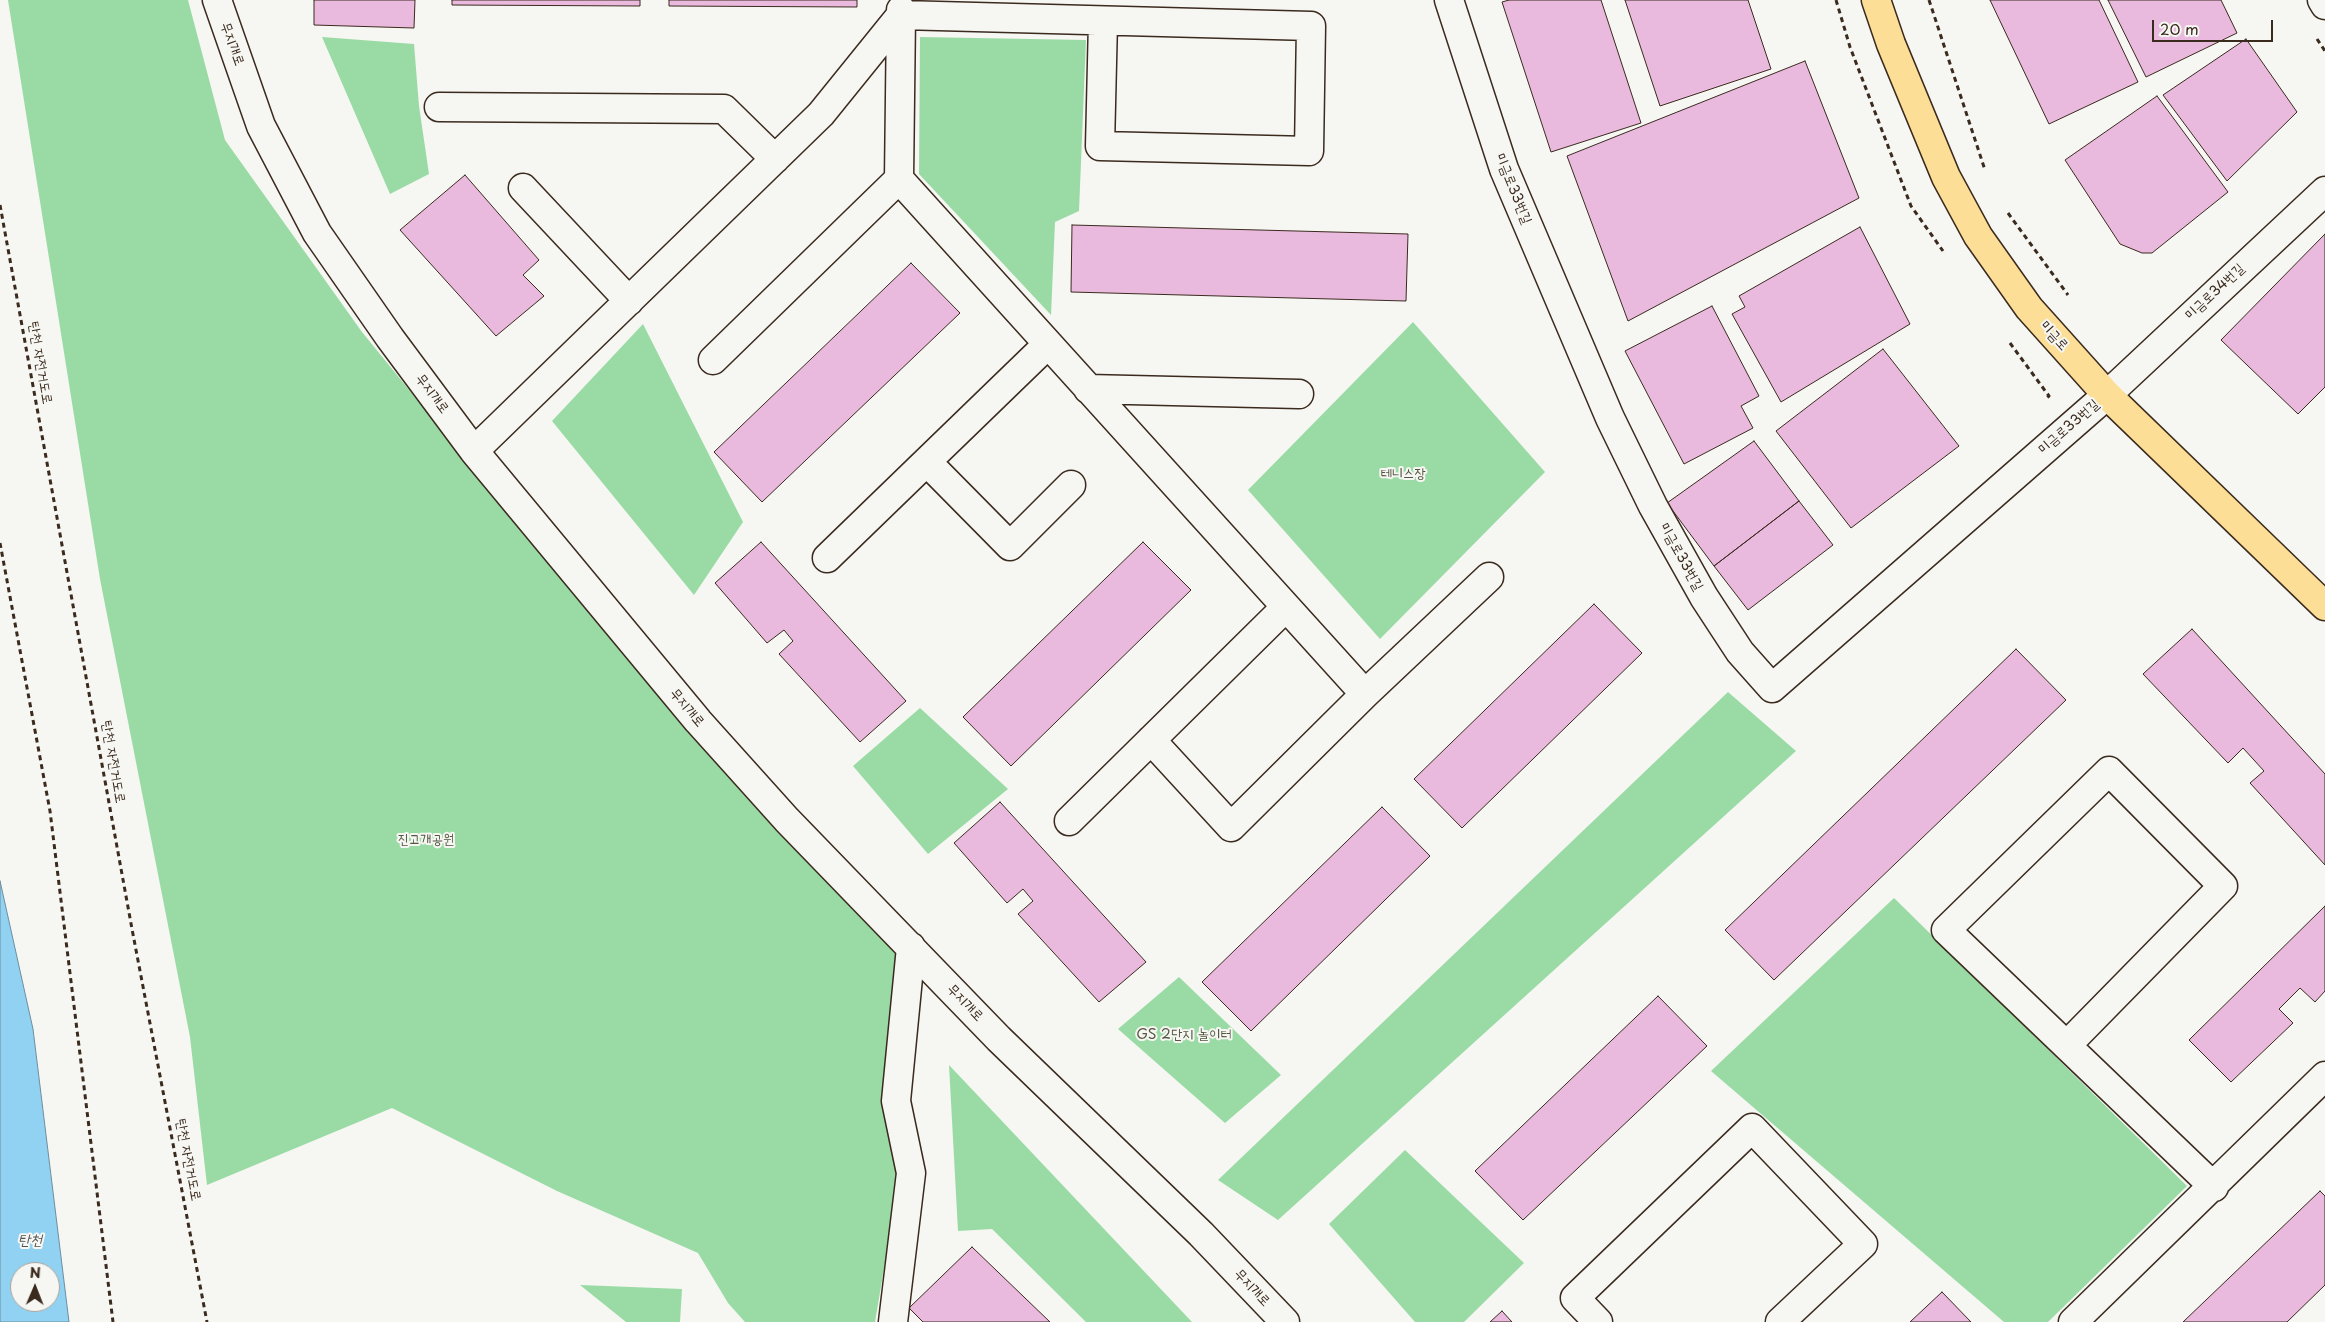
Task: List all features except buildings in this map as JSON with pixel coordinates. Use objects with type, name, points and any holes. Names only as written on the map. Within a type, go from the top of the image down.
[{"type":"main road","name":"미금로","points":[[1876,0],[1921,120],[1946,177],[1978,236],[2029,308],[2106,395],[2325,606]]},
{"type":"street","name":"무지개로","points":[[217,0],[261,126],[317,233],[390,338],[474,451],[698,721],[787,820],[999,1039],[1201,1234],[1285,1322]]},
{"type":"street","name":"미금로33번길","points":[[1449,0],[1504,170],[1610,418],[1653,506],[1704,597],[1740,652],[1772,688],[2106,395]]},
{"type":"street","points":[[2322,0],[2325,5]]},
{"type":"street","points":[[474,451],[821,114],[901,8]]},
{"type":"street","points":[[901,8],[1103,21],[1310,26],[1309,151],[1100,146],[1103,21]]},
{"type":"street","points":[[901,8],[899,179],[1365,694]]},
{"type":"street","points":[[439,107],[724,109],[775,159]]},
{"type":"street","points":[[713,360],[899,179]]},
{"type":"street","points":[[524,188],[629,300]]},
{"type":"street","name":"미금로34번길","points":[[2106,395],[2325,190]]},
{"type":"street","points":[[827,558],[1048,344]]},
{"type":"street","points":[[1088,389],[1299,394]]},
{"type":"street","points":[[927,462],[1010,546],[1072,485]]},
{"type":"street","points":[[1151,740],[1231,827],[1365,694],[1488,577]]},
{"type":"street","points":[[1069,821],[1286,607]]},
{"type":"street","points":[[2067,1045],[2223,886],[2108,772],[1946,930],[2214,1187]]},
{"type":"street","points":[[893,1322],[911,1174],[896,1101],[911,947]]},
{"type":"street","points":[[2073,1322],[2214,1187],[2325,1076]]},
{"type":"street","points":[[1598,1322],[1574,1298],[1752,1128],[1863,1244],[1780,1322]]},
{"type":"path","points":[[1836,0],[1850,47],[1911,206],[1945,254]]},
{"type":"path","points":[[1929,0],[1985,171]]},
{"type":"path","name":"탄천 자전거도로","points":[[0,205],[134,938],[207,1322]]},
{"type":"path","points":[[2003,205],[2072,300]]},
{"type":"path","points":[[2008,341],[2049,396],[2041,403]]},
{"type":"path","points":[[0,543],[50,811],[113,1322]]},
{"type":"green space","name":"진고개공원","points":[[8,0],[188,0],[225,140],[362,332],[673,714],[900,957],[899,1179],[875,1322],[745,1322],[728,1303],[698,1253],[557,1191],[392,1108],[207,1185],[190,1037],[100,579]]},
{"type":"green space","points":[[322,37],[414,44],[419,106],[429,174],[390,194]]},
{"type":"green space","points":[[920,37],[1086,40],[1079,211],[1055,222],[1051,315],[919,174]]},
{"type":"green space","name":"테니스장","points":[[1413,322],[1545,472],[1380,639],[1248,490]]},
{"type":"green space","points":[[643,324],[743,522],[694,595],[552,421]]},
{"type":"green space","points":[[1728,692],[1796,751],[1278,1220],[1218,1180]]},
{"type":"green space","points":[[920,708],[1008,789],[928,854],[853,766]]},
{"type":"green space","points":[[1894,898],[2187,1186],[2048,1322],[2004,1322],[1711,1071]]},
{"type":"green space","name":"GS 2단지 놀이터","points":[[1179,977],[1281,1075],[1225,1123],[1118,1029]]},
{"type":"green space","points":[[949,1065],[1192,1322],[1086,1322],[992,1229],[958,1231]]},
{"type":"green space","points":[[1405,1150],[1524,1263],[1464,1322],[1415,1322],[1329,1224]]},
{"type":"green space","points":[[580,1285],[682,1289],[680,1322],[626,1322]]},
{"type":"water","name":"탄천","points":[[0,881],[33,1029],[69,1322],[0,1322]]}]
